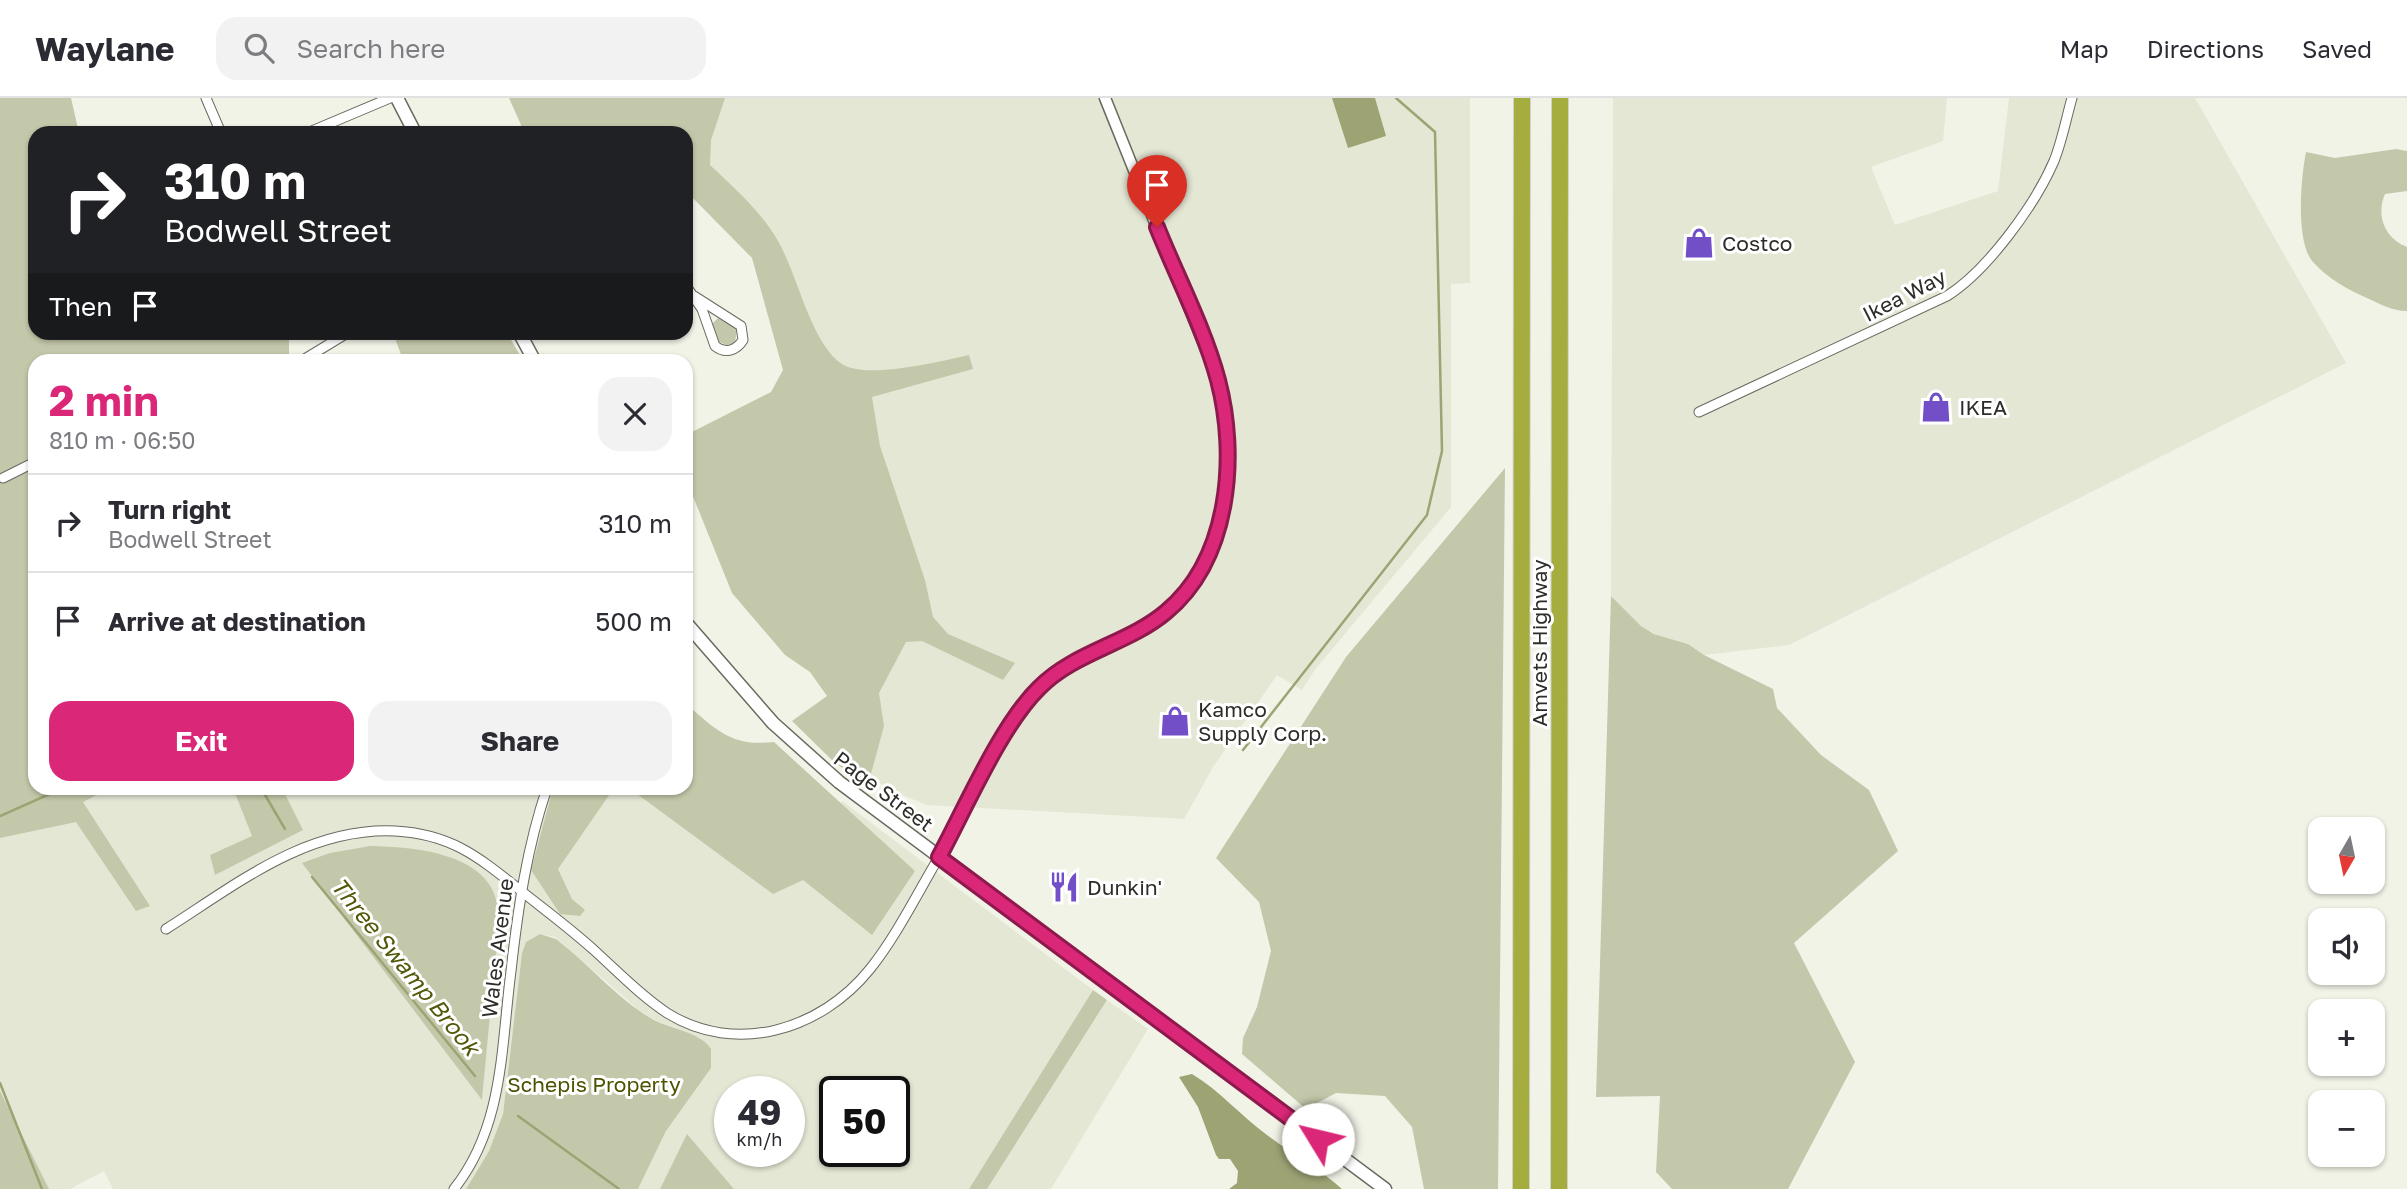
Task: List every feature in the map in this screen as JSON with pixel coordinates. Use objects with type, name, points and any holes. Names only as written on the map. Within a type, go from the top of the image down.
[{"type":"highway","name":"Amvets Highway","points":[[1521,1189],[1522,98]]},
{"type":"highway","name":"Amvets Highway","points":[[1559,1189],[1560,98]]},
{"type":"main road","points":[[397,98],[411,126]]},
{"type":"main road","name":"Page Street","points":[[693,631],[734,681],[789,739],[839,782],[1385,1189]]},
{"type":"street","points":[[206,98],[218,126]]},
{"type":"street","points":[[324,126],[390,98]]},
{"type":"street","points":[[166,929],[299,849],[328,838],[364,832],[410,832],[451,842],[473,853],[667,1013],[713,1032],[744,1035],[790,1027],[825,1009],[849,991],[879,957],[1030,696],[1058,672],[1137,632],[1175,605],[1204,567],[1221,520],[1225,425],[1217,377],[1105,98]]},
{"type":"street","name":"Ikea Way","points":[[1699,412],[1947,296],[1966,282],[2003,242],[2047,173],[2072,98]]},
{"type":"street","points":[[694,296],[738,322],[743,331],[743,340],[736,348],[727,351],[718,348],[709,337],[694,296]]},
{"type":"street","points":[[707,327],[713,314],[726,315]]},
{"type":"street","points":[[313,354],[336,340]]},
{"type":"street","points":[[3,478],[28,466]]},
{"type":"street","name":"Wales Avenue","points":[[453,1189],[478,1153],[492,1115],[522,891],[533,834],[545,795]]},
{"type":"shaded area","points":[[704,98],[1470,98],[1470,283],[1451,284],[1451,507],[1314,671],[1302,690],[1277,675],[1213,767],[1184,819],[927,805],[895,792],[852,767],[864,642],[757,256],[693,197],[693,155]]},
{"type":"shaded area","points":[[1332,98],[1375,98],[1386,136],[1348,148]]},
{"type":"shaded area","points":[[1613,98],[1947,98],[1943,141],[1871,167],[1895,225],[1998,191],[2009,98],[2195,98],[2346,363],[1789,645],[1704,655],[1688,644],[1655,634],[1641,626],[1611,596]]},
{"type":"shaded area","points":[[28,790],[28,795],[693,794],[787,874],[842,801],[1093,990],[969,1189],[734,1189],[715,1167],[805,1167],[805,1076],[714,1076],[714,1166],[687,1135],[660,1189],[638,1189],[666,1131],[697,1087],[701,1038],[669,1028],[640,1011],[555,937],[540,934],[526,942],[522,953],[503,1114],[489,1151],[466,1189],[113,1189],[104,1171],[70,1189],[0,1189],[0,797]],"holes":[[[433,853],[464,863],[480,875],[494,893],[498,906],[482,1099],[411,1005]]]},
{"type":"shaded area","points":[[1107,1000],[1148,1029],[1051,1189],[987,1189]]},
{"type":"shaded area","points":[[1192,1074],[1267,1135],[1342,1189],[1229,1189],[1237,1183],[1238,1171],[1230,1159],[1219,1159],[1216,1155],[1198,1107],[1179,1077]]},
{"type":"green space","points":[[0,98],[71,98],[77,126],[28,126],[28,340],[289,340],[289,354],[28,354],[28,795],[96,795],[83,802],[150,906],[136,911],[76,822],[0,838]]},
{"type":"green space","points":[[509,98],[725,98],[711,140],[710,165],[747,200],[771,230],[785,255],[813,325],[831,354],[842,364],[868,370],[904,368],[969,355],[973,369],[872,397],[880,446],[925,580],[933,617],[948,634],[1015,663],[1003,680],[922,641],[906,642],[879,693],[884,726],[868,785],[835,763],[792,721],[827,696],[810,672],[785,655],[732,593],[693,496],[693,431],[771,392],[783,370],[752,258],[693,198],[693,126],[521,125]]},
{"type":"green space","points":[[2396,149],[2407,151],[2407,191],[2385,194],[2381,210],[2388,232],[2407,247],[2407,311],[2377,303],[2345,287],[2325,273],[2307,253],[2302,225],[2301,193],[2306,152],[2335,158]]},
{"type":"green space","points":[[718,318],[737,329],[735,343],[727,345],[719,342],[712,324]]},
{"type":"green space","points":[[396,340],[511,340],[519,354],[401,354]]},
{"type":"green space","points":[[1505,468],[1498,1189],[1424,1189],[1412,1127],[1385,1096],[1336,1093],[1306,1109],[1242,1054],[1243,1038],[1257,1007],[1271,951],[1259,902],[1216,858],[1346,657]]},
{"type":"green space","points":[[1611,596],[1641,626],[1654,634],[1688,644],[1704,655],[1773,689],[1777,708],[1821,755],[1869,790],[1898,851],[1794,943],[1855,1062],[1788,1189],[1672,1189],[1656,1172],[1660,1096],[1596,1097]]},
{"type":"green space","points":[[693,710],[716,729],[735,739],[759,743],[774,742],[915,871],[872,935],[803,880],[773,894],[639,795],[693,795]]},
{"type":"green space","points":[[236,795],[286,795],[303,830],[215,875],[210,855],[252,836]]},
{"type":"green space","points":[[551,795],[609,795],[558,869],[572,899],[585,910],[580,916],[560,914],[531,870]]},
{"type":"green space","name":"Schepis Property","points":[[370,846],[407,848],[448,856],[481,875],[492,889],[498,908],[499,932],[482,1100],[302,863],[330,853]]},
{"type":"green space","name":"Schepis Property","points":[[540,934],[556,939],[641,1012],[700,1039],[711,1049],[711,1068],[666,1131],[638,1189],[466,1189],[489,1151],[503,1114],[522,953],[526,942]]},
{"type":"green space","points":[[1093,990],[1107,1000],[987,1189],[969,1189]]},
{"type":"green space","points":[[0,1091],[49,1189],[0,1189]]},
{"type":"green space","name":"Schepis Property","points":[[687,1134],[734,1189],[660,1189]]},
{"type":"waterway","points":[[1243,750],[1427,515],[1442,451],[1435,132],[1396,98]]},
{"type":"waterway","name":"Three Swamp Brook","points":[[0,816],[47,795]]},
{"type":"waterway","name":"Three Swamp Brook","points":[[265,795],[285,829]]},
{"type":"waterway","name":"Three Swamp Brook","points":[[312,877],[475,1076]]},
{"type":"waterway","name":"Three Swamp Brook","points":[[0,1083],[42,1189]]},
{"type":"waterway","name":"Three Swamp Brook","points":[[518,1116],[619,1189]]},
{"type":"place","name":"Costco","points":[[1699,243]]},
{"type":"place","name":"IKEA","points":[[1936,407]]},
{"type":"place","name":"Kamco Supply Corp.","points":[[1175,721]]},
{"type":"place","name":"Dunkin'","points":[[1064,887]]},
{"type":"route","points":[[1157,227],[1220,389],[1225,425],[1225,478],[1218,533],[1204,567],[1175,605],[1151,624],[1058,672],[1030,696],[979,781],[939,857],[1318,1139]]}]
